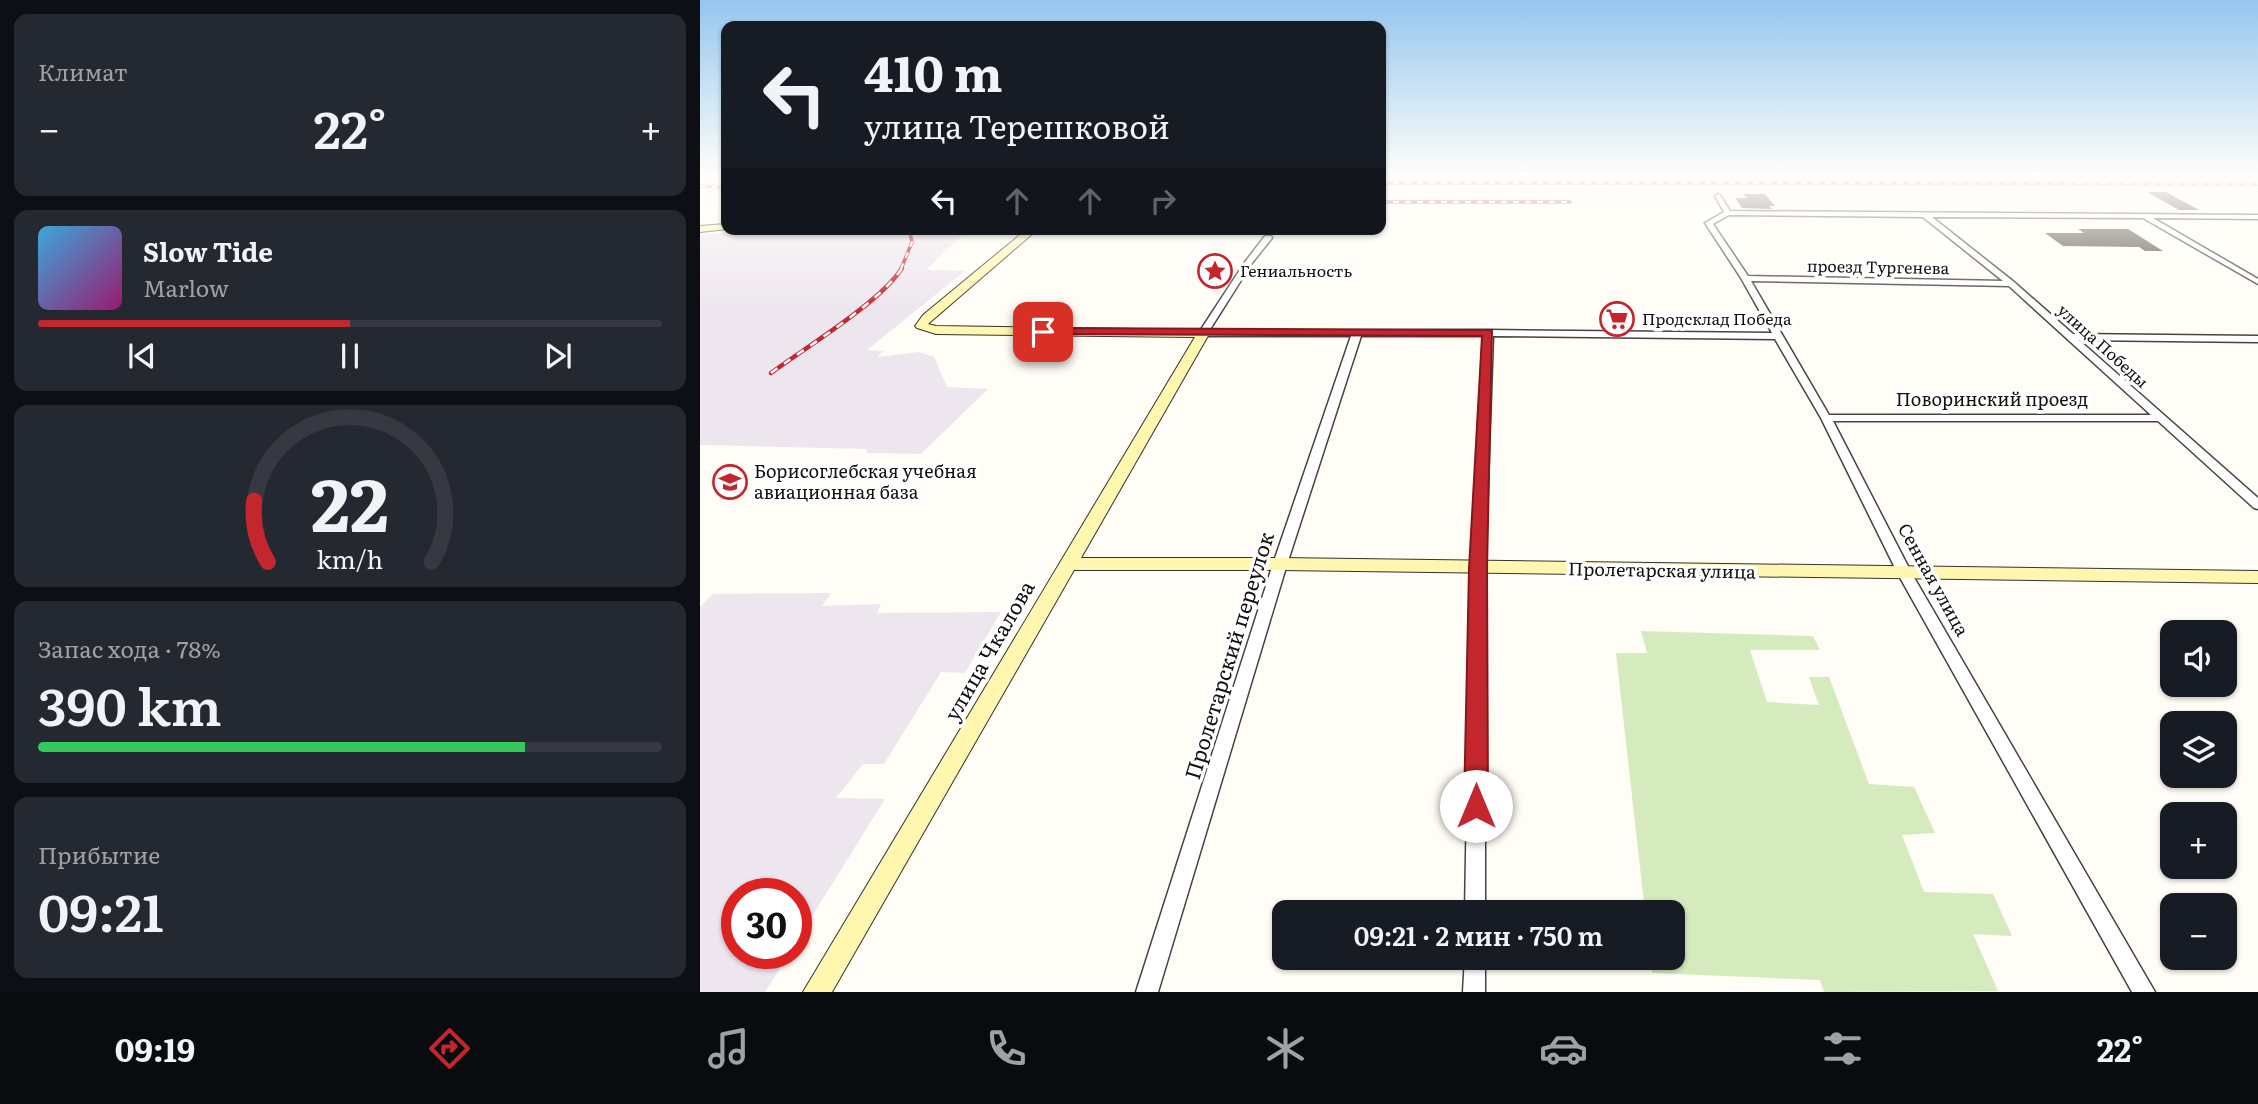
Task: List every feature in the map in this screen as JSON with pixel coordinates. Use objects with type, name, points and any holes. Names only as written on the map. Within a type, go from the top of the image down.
[{"type":"street","name":"Сенная улица","points":[[1712,221],[1709,223],[1745,278],[1826,418],[1905,574],[2144,992]]},
{"type":"street","name":"улица Победы","points":[[1933,221],[2011,284],[2258,505]]},
{"type":"street","points":[[2154,221],[2258,282]]},
{"type":"street","points":[[700,229],[721,228]]},
{"type":"street","points":[[1027,235],[927,317],[921,326],[936,330],[1203,334],[1488,333],[1778,337]]},
{"type":"street","points":[[1203,334],[1249,261],[1268,238]]},
{"type":"street","name":"проезд Тургенева","points":[[1745,278],[2011,284]]},
{"type":"street","name":"Пролетарский переулок","points":[[1147,992],[1280,564],[1357,333]]},
{"type":"street","points":[[1475,900],[1478,569],[1488,333]]},
{"type":"street","name":"улица Чкалова","points":[[817,992],[1203,334]]},
{"type":"street","points":[[2070,337],[2258,339]]},
{"type":"street","name":"Поворинский проезд","points":[[1826,418],[2158,418]]},
{"type":"street","name":"Пролетарская улица","points":[[1067,564],[1280,564],[1478,569],[2258,577]]},
{"type":"street","points":[[1474,992],[1475,970]]},
{"type":"shaded area","points":[[700,235],[732,235],[719,242],[734,235],[963,235],[926,270],[965,271],[867,350],[883,351],[878,357],[919,352],[934,357],[947,387],[988,389],[921,454],[867,453],[867,449],[700,445]]},
{"type":"shaded area","points":[[831,593],[822,606],[881,604],[877,613],[1001,612],[965,673],[941,672],[884,764],[863,764],[836,798],[885,799],[812,916],[812,878],[721,878],[721,969],[780,969],[765,992],[700,992],[700,607],[713,594]]},
{"type":"green space","points":[[1641,631],[1813,636],[1820,650],[1750,650],[1767,702],[1819,705],[1809,677],[1829,677],[1869,784],[1914,787],[1935,833],[1902,835],[1924,892],[1993,894],[2012,936],[1973,934],[1998,991],[1824,992],[1820,980],[1652,973],[1652,970],[1685,970],[1685,900],[1644,900],[1616,653],[1647,653]]},
{"type":"building","points":[[2078,229],[2128,229],[2163,251],[2145,251],[2139,247],[2063,246],[2045,233],[2084,233]]},
{"type":"railway","points":[[901,269],[912,242],[910,235]]},
{"type":"railway","points":[[771,373],[861,309],[878,295],[902,268]]},
{"type":"place","name":"Гениальность","points":[[1215,271]]},
{"type":"place","name":"Продсклад Победа","points":[[1617,319]]},
{"type":"place","name":"Борисоглебская учебная авиационная база","points":[[730,482]]},
{"type":"route","points":[[1043,332],[1488,333],[1478,569],[1476,806]]}]
